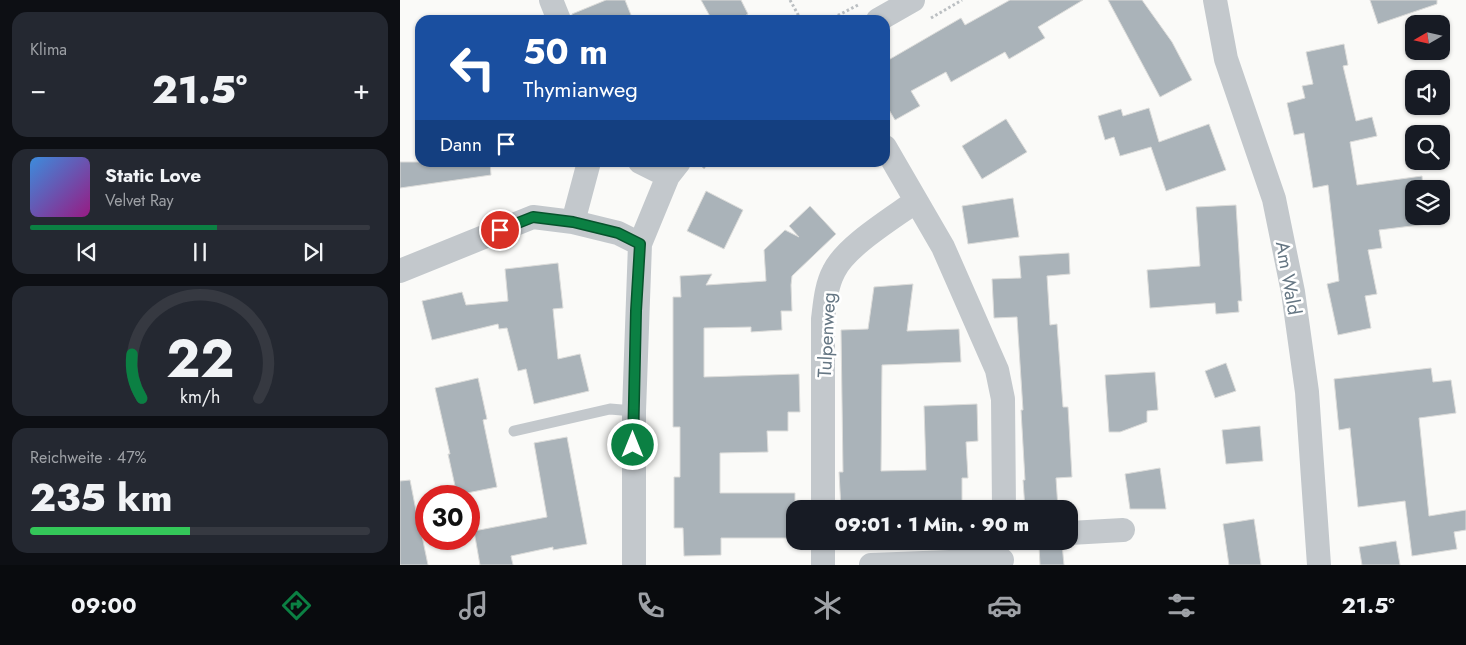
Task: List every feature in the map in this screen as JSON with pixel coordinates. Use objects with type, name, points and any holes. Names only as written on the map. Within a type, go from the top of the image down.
[{"type":"street","points":[[551,0],[557,15]]},
{"type":"street","points":[[887,15],[913,0]]},
{"type":"street","name":"Am Wald","points":[[1215,0],[1226,59],[1274,199],[1293,292],[1307,392],[1319,565]]},
{"type":"street","points":[[890,156],[943,247],[998,370],[1003,399],[1004,500]]},
{"type":"street","points":[[573,222],[588,167]]},
{"type":"street","points":[[634,565],[634,411],[640,244],[674,169]]},
{"type":"street","name":"Tulpenweg","points":[[823,500],[823,319],[826,292],[834,269],[851,249],[916,201]]},
{"type":"street","points":[[400,271],[533,217],[573,222],[618,233],[640,244]]},
{"type":"street","points":[[1078,533],[1123,530]]},
{"type":"street","points":[[823,550],[823,565]]},
{"type":"street","points":[[871,565],[1003,555]]},
{"type":"lane","points":[[514,431],[610,409],[634,411]]},
{"type":"path","points":[[790,0],[798,15]]},
{"type":"path","points":[[839,15],[861,4]]},
{"type":"building","points":[[606,0],[625,0],[631,15],[572,15]]},
{"type":"building","points":[[701,0],[741,0],[748,14],[746,15],[709,15]]},
{"type":"building","points":[[1010,0],[1083,0],[1038,27],[1045,38],[1009,59],[1005,52],[951,82],[946,72],[911,91],[920,106],[895,120],[890,112],[890,59],[961,18],[965,25]]},
{"type":"building","points":[[1108,0],[1142,0],[1172,42],[1192,80],[1160,97]]},
{"type":"building","points":[[1370,0],[1437,0],[1437,4],[1378,24]]},
{"type":"building","points":[[1344,44],[1348,65],[1343,66],[1356,121],[1372,117],[1377,136],[1350,142],[1357,185],[1422,176],[1422,180],[1405,180],[1405,225],[1420,225],[1379,230],[1382,248],[1368,250],[1377,294],[1365,296],[1371,328],[1338,335],[1327,284],[1339,281],[1328,185],[1313,188],[1304,133],[1294,135],[1287,103],[1305,98],[1302,86],[1313,84],[1306,52]]},
{"type":"building","points":[[1149,108],[1159,142],[1209,124],[1226,170],[1166,191],[1151,147],[1120,156],[1114,137],[1105,140],[1098,116],[1121,109],[1123,116]]},
{"type":"building","points":[[1006,119],[1027,152],[982,179],[962,146]]},
{"type":"building","points":[[400,162],[415,162],[415,167],[490,167],[491,175],[400,188]]},
{"type":"building","points":[[706,191],[743,210],[724,249],[687,231]]},
{"type":"building","points":[[1013,198],[1019,237],[968,244],[962,206]]},
{"type":"building","points":[[1236,205],[1242,301],[1238,301],[1239,312],[1216,314],[1215,303],[1150,308],[1147,270],[1200,266],[1196,207]]},
{"type":"building","points":[[810,206],[836,234],[792,276],[792,311],[781,311],[782,330],[751,332],[751,327],[704,328],[704,377],[799,374],[800,412],[788,412],[788,431],[767,431],[768,452],[720,453],[720,493],[795,493],[795,500],[786,500],[786,538],[721,538],[721,555],[684,556],[683,528],[674,528],[674,477],[680,477],[680,427],[673,427],[673,297],[681,297],[680,276],[712,274],[706,285],[766,281],[764,250],[785,230],[799,237],[789,226]]},
{"type":"building","points":[[1069,253],[1070,274],[1047,276],[1050,325],[1057,324],[1063,407],[1068,407],[1072,477],[1056,478],[1057,500],[1024,500],[1021,410],[1023,410],[1017,317],[994,318],[992,279],[1021,278],[1019,256]]},
{"type":"building","points":[[558,263],[563,308],[553,309],[558,359],[580,354],[589,391],[534,404],[526,369],[518,371],[507,328],[499,329],[498,324],[432,340],[422,301],[462,292],[466,305],[508,301],[505,269]]},
{"type":"building","points":[[913,284],[907,331],[959,329],[961,362],[882,365],[881,471],[926,470],[924,406],[977,404],[978,441],[966,442],[968,478],[962,478],[962,500],[841,500],[839,472],[843,472],[841,330],[868,329],[874,287]]},
{"type":"building","points":[[1226,363],[1236,391],[1215,398],[1205,371]]},
{"type":"building","points":[[1431,368],[1433,382],[1451,380],[1456,413],[1419,418],[1429,516],[1466,510],[1466,530],[1454,532],[1457,549],[1412,556],[1405,501],[1358,507],[1350,428],[1339,430],[1334,379]]},
{"type":"building","points":[[1155,372],[1158,410],[1147,411],[1147,422],[1120,432],[1109,432],[1105,375]]},
{"type":"building","points":[[478,378],[487,419],[483,420],[497,487],[480,490],[480,485],[455,485],[435,388]]},
{"type":"building","points":[[1260,426],[1263,461],[1226,464],[1222,430]]},
{"type":"building","points":[[567,437],[587,544],[553,550],[553,547],[511,556],[513,565],[480,565],[477,550],[480,550],[480,530],[547,517],[534,443]]},
{"type":"building","points":[[1160,468],[1166,509],[1130,509],[1125,474]]},
{"type":"building","points":[[410,480],[415,505],[415,550],[425,550],[428,565],[400,565],[400,481]]},
{"type":"building","points":[[1254,519],[1261,565],[1229,565],[1223,524]]},
{"type":"building","points":[[1396,541],[1400,565],[1362,565],[1359,547]]},
{"type":"building","points":[[1039,550],[1063,550],[1064,565],[1040,565]]},
{"type":"route","points":[[500,230],[533,217],[573,222],[618,233],[640,244],[636,311],[633,445]]}]
